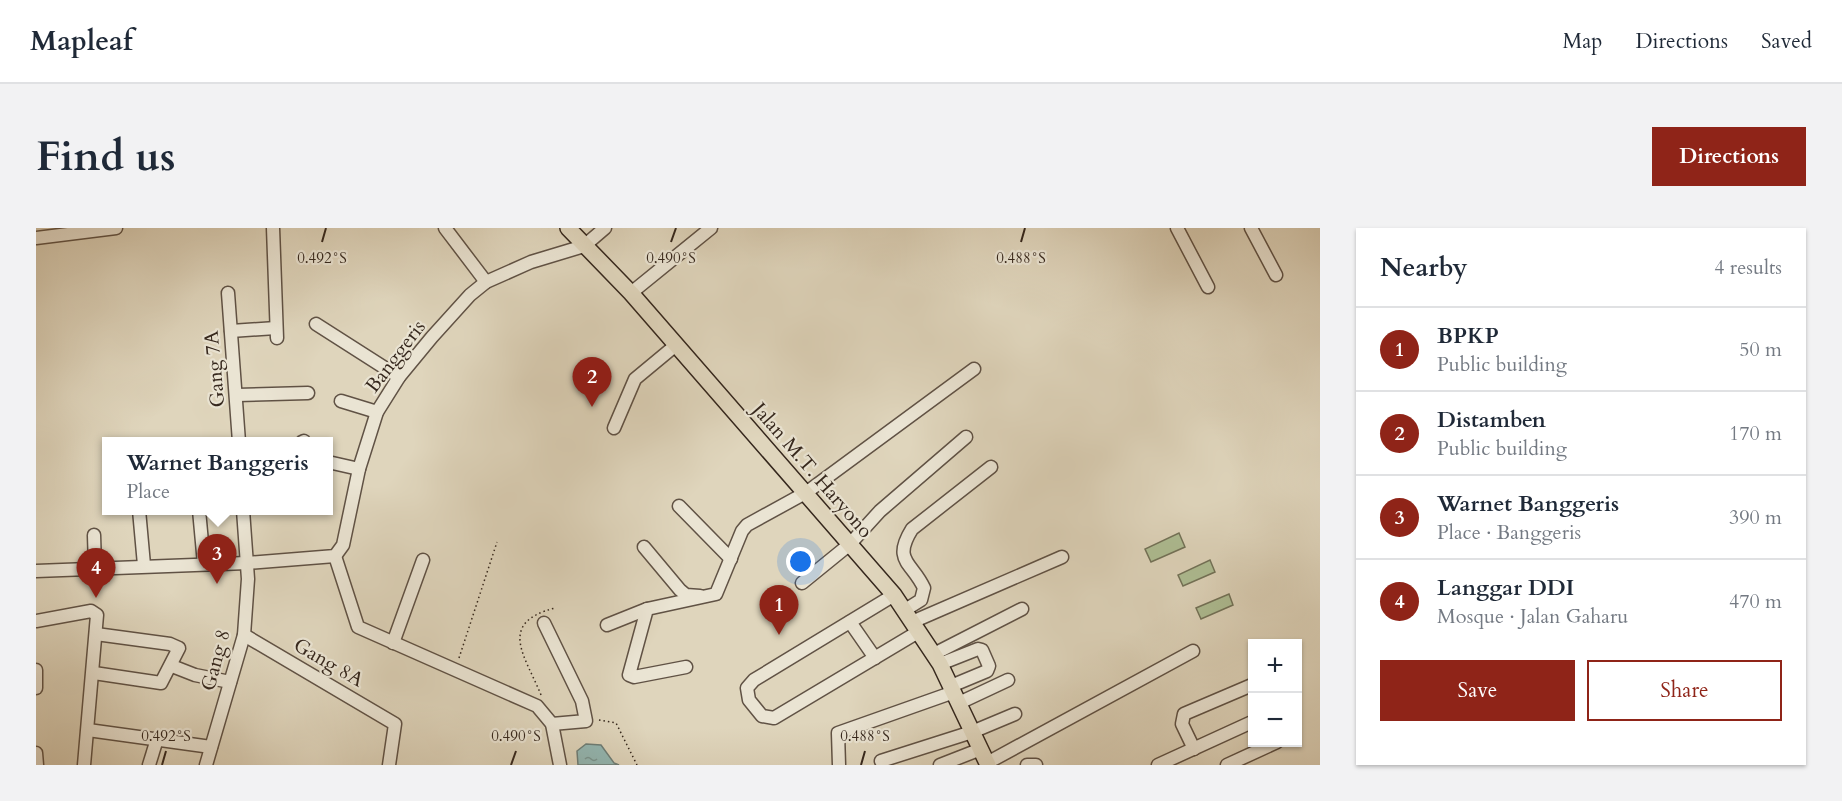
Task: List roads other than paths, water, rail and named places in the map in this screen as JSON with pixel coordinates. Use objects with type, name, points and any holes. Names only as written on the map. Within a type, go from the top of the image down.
[{"type":"main road","name":"Jalan M.T. Haryono","points":[[568,228],[631,293],[807,492],[894,595],[937,659],[985,759]]},
{"type":"street","points":[[36,238],[116,228]]},
{"type":"street","points":[[231,331],[276,333],[273,228]]},
{"type":"street","points":[[446,228],[486,282]]},
{"type":"street","points":[[584,246],[605,228]]},
{"type":"street","points":[[631,293],[711,228]]},
{"type":"street","points":[[1177,228],[1208,287]]},
{"type":"street","points":[[1251,228],[1276,275]]},
{"type":"street","name":"Banggeris","points":[[335,556],[344,545],[359,469],[377,412],[399,377],[462,303],[486,282],[531,262],[584,246]]},
{"type":"street","name":"Gang 7A","points":[[228,293],[239,437]]},
{"type":"street","points":[[316,324],[399,377]]},
{"type":"street","points":[[614,428],[635,379],[676,345]]},
{"type":"street","points":[[607,625],[647,609],[710,597],[720,590],[742,531],[747,525],[807,492],[974,369]]},
{"type":"street","points":[[237,396],[308,393]]},
{"type":"street","points":[[341,401],[377,412]]},
{"type":"street","points":[[802,583],[850,544],[880,511],[966,437]]},
{"type":"street","points":[[333,463],[359,469]]},
{"type":"street","points":[[894,595],[752,682],[747,688],[750,700],[762,716],[774,718],[875,658],[912,621],[924,588],[904,561],[905,540],[912,529],[991,467]]},
{"type":"street","points":[[678,506],[731,560]]},
{"type":"street","points":[[139,515],[144,565]]},
{"type":"street","points":[[199,515],[204,564]]},
{"type":"street","points":[[243,515],[247,563]]},
{"type":"street","points":[[94,536],[95,567]]},
{"type":"street","points":[[644,547],[686,595],[710,597]]},
{"type":"street","points":[[36,571],[144,565],[247,563],[335,556],[356,624],[393,643],[537,706],[552,724],[560,765]]},
{"type":"street","points":[[912,621],[1062,557]]},
{"type":"street","points":[[393,643],[423,560]]},
{"type":"street","name":"Gang 8","points":[[206,765],[244,635],[247,563]]},
{"type":"street","points":[[647,609],[629,675],[634,677],[686,667]]},
{"type":"street","points":[[937,659],[1022,609]]},
{"type":"street","points":[[36,621],[94,612],[97,615],[94,673],[84,765]]},
{"type":"street","points":[[544,622],[578,693],[586,721],[552,724]]},
{"type":"street","points":[[850,622],[875,658]]},
{"type":"street","points":[[94,673],[161,683],[172,666],[179,648],[178,645],[96,634]]},
{"type":"street","name":"Gang 8A","points":[[244,635],[395,724],[389,765]]},
{"type":"street","points":[[937,659],[982,650],[989,666],[987,671],[954,694]]},
{"type":"street","points":[[940,765],[985,759],[1193,651]]},
{"type":"street","points":[[172,666],[195,675],[230,682]]},
{"type":"street","points":[[36,670],[36,687]]},
{"type":"street","points":[[839,765],[838,733],[954,694],[1008,680]]},
{"type":"street","points":[[1194,749],[1182,724],[1181,718],[1184,714],[1248,687]]},
{"type":"street","points":[[881,761],[972,732],[1015,714]]},
{"type":"street","points":[[1158,765],[1248,724]]},
{"type":"street","points":[[88,730],[211,747]]},
{"type":"street","points":[[150,765],[158,739]]},
{"type":"street","points":[[1227,765],[1266,747]]},
{"type":"street","points":[[36,753],[37,765]]},
{"type":"street","points":[[1027,765],[1036,765]]},
{"type":"water","points":[[586,744],[601,745],[614,763],[619,765],[578,765],[577,751]]},
{"type":"place","name":"Distamben","points":[[592,407]]},
{"type":"place","name":"Warnet Banggeris","points":[[217,584]]},
{"type":"place","name":"Langgar DDI","points":[[96,598]]},
{"type":"place","name":"BPKP","points":[[779,635]]}]
